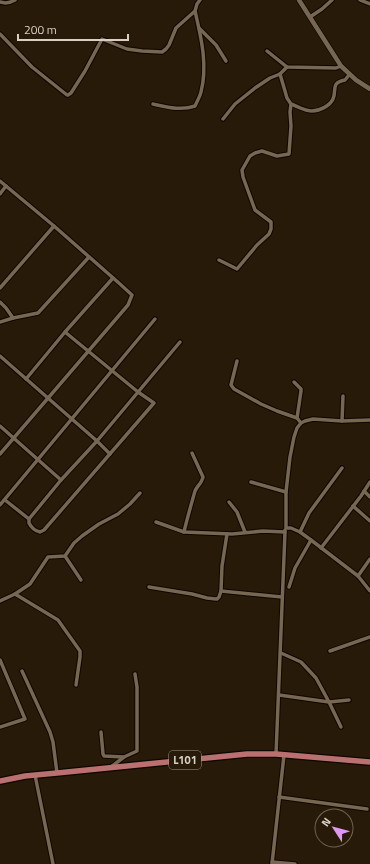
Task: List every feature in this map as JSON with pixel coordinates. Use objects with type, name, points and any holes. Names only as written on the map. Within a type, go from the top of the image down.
[{"type":"main road","name":"L101","points":[[0,780],[57,772],[221,756],[276,754],[370,762]]},
{"type":"street","points":[[0,2],[5,4],[15,0]]},
{"type":"street","points":[[153,104],[187,109],[195,106],[201,92],[204,62],[195,11],[200,0]]},
{"type":"street","points":[[299,0],[341,66],[349,75],[370,89]]},
{"type":"street","points":[[310,17],[332,0]]},
{"type":"street","points":[[360,0],[370,4]]},
{"type":"street","points":[[0,34],[32,68],[66,95],[68,95],[71,93],[85,71],[102,39],[127,49],[162,52],[169,45],[176,28],[195,11]]},
{"type":"street","points":[[199,28],[216,45],[226,61]]},
{"type":"street","points":[[267,51],[287,68],[336,68],[341,66]]},
{"type":"street","points":[[223,118],[254,88],[280,74],[287,68]]},
{"type":"street","points":[[280,74],[287,98],[291,104],[313,111],[327,107],[333,99],[336,84],[345,80],[349,75]]},
{"type":"street","points":[[219,260],[237,269],[257,245],[269,234],[271,222],[255,210],[243,177],[242,170],[250,156],[255,153],[262,151],[277,156],[289,154],[291,104]]},
{"type":"street","points":[[0,181],[54,226],[132,295],[128,305],[13,437],[0,454]]},
{"type":"street","points":[[0,194],[6,186]]},
{"type":"street","points":[[0,288],[54,226]]},
{"type":"street","points":[[0,322],[38,313],[89,257]]},
{"type":"street","points":[[26,379],[113,278]]},
{"type":"street","points":[[0,302],[13,318]]},
{"type":"street","points":[[0,505],[155,319]]},
{"type":"street","points":[[5,500],[29,519],[29,524],[37,531],[40,532],[44,530],[154,403],[138,392],[65,332]]},
{"type":"street","points":[[29,519],[180,342]]},
{"type":"street","points":[[0,356],[110,454]]},
{"type":"street","points":[[237,362],[231,385],[234,389],[261,404],[297,418],[301,423]]},
{"type":"street","points":[[294,382],[301,389],[297,418]]},
{"type":"street","points":[[342,421],[344,396]]},
{"type":"street","points":[[276,754],[286,492],[292,446],[297,428],[305,420],[313,419],[342,421],[370,420]]},
{"type":"street","points":[[0,426],[61,480]]},
{"type":"street","points":[[184,532],[196,490],[203,477],[192,453]]},
{"type":"street","points":[[300,532],[312,508],[342,468]]},
{"type":"street","points":[[251,482],[286,492]]},
{"type":"street","points":[[321,548],[370,482]]},
{"type":"street","points":[[364,491],[370,497]]},
{"type":"street","points":[[0,601],[15,594],[30,584],[48,558],[64,556],[78,539],[99,524],[118,514],[140,493]]},
{"type":"street","points":[[229,502],[237,512],[245,532]]},
{"type":"street","points":[[353,506],[370,521]]},
{"type":"street","points":[[156,522],[184,532],[228,534],[285,530],[291,528],[300,532],[358,576],[370,591]]},
{"type":"street","points":[[149,587],[192,594],[216,600],[222,591],[222,566],[228,534]]},
{"type":"street","points":[[289,587],[295,568],[311,540]]},
{"type":"street","points":[[64,556],[81,580]]},
{"type":"street","points":[[358,576],[370,559]]},
{"type":"street","points":[[222,591],[282,597]]},
{"type":"street","points":[[15,594],[58,620],[80,651],[76,685]]},
{"type":"street","points":[[330,651],[370,637]]},
{"type":"street","points":[[281,653],[302,662],[316,678],[330,702],[341,727]]},
{"type":"street","points":[[0,660],[25,719],[0,727]]},
{"type":"street","points":[[22,671],[50,732],[53,742],[57,772]]},
{"type":"street","points":[[110,768],[124,757],[137,751],[137,687],[135,674]]},
{"type":"street","points":[[279,696],[330,702],[349,700]]},
{"type":"street","points":[[101,732],[104,756],[124,757]]},
{"type":"street","points":[[284,755],[272,863],[295,864]]},
{"type":"street","points":[[35,775],[53,864]]},
{"type":"street","points":[[279,797],[367,809]]}]
